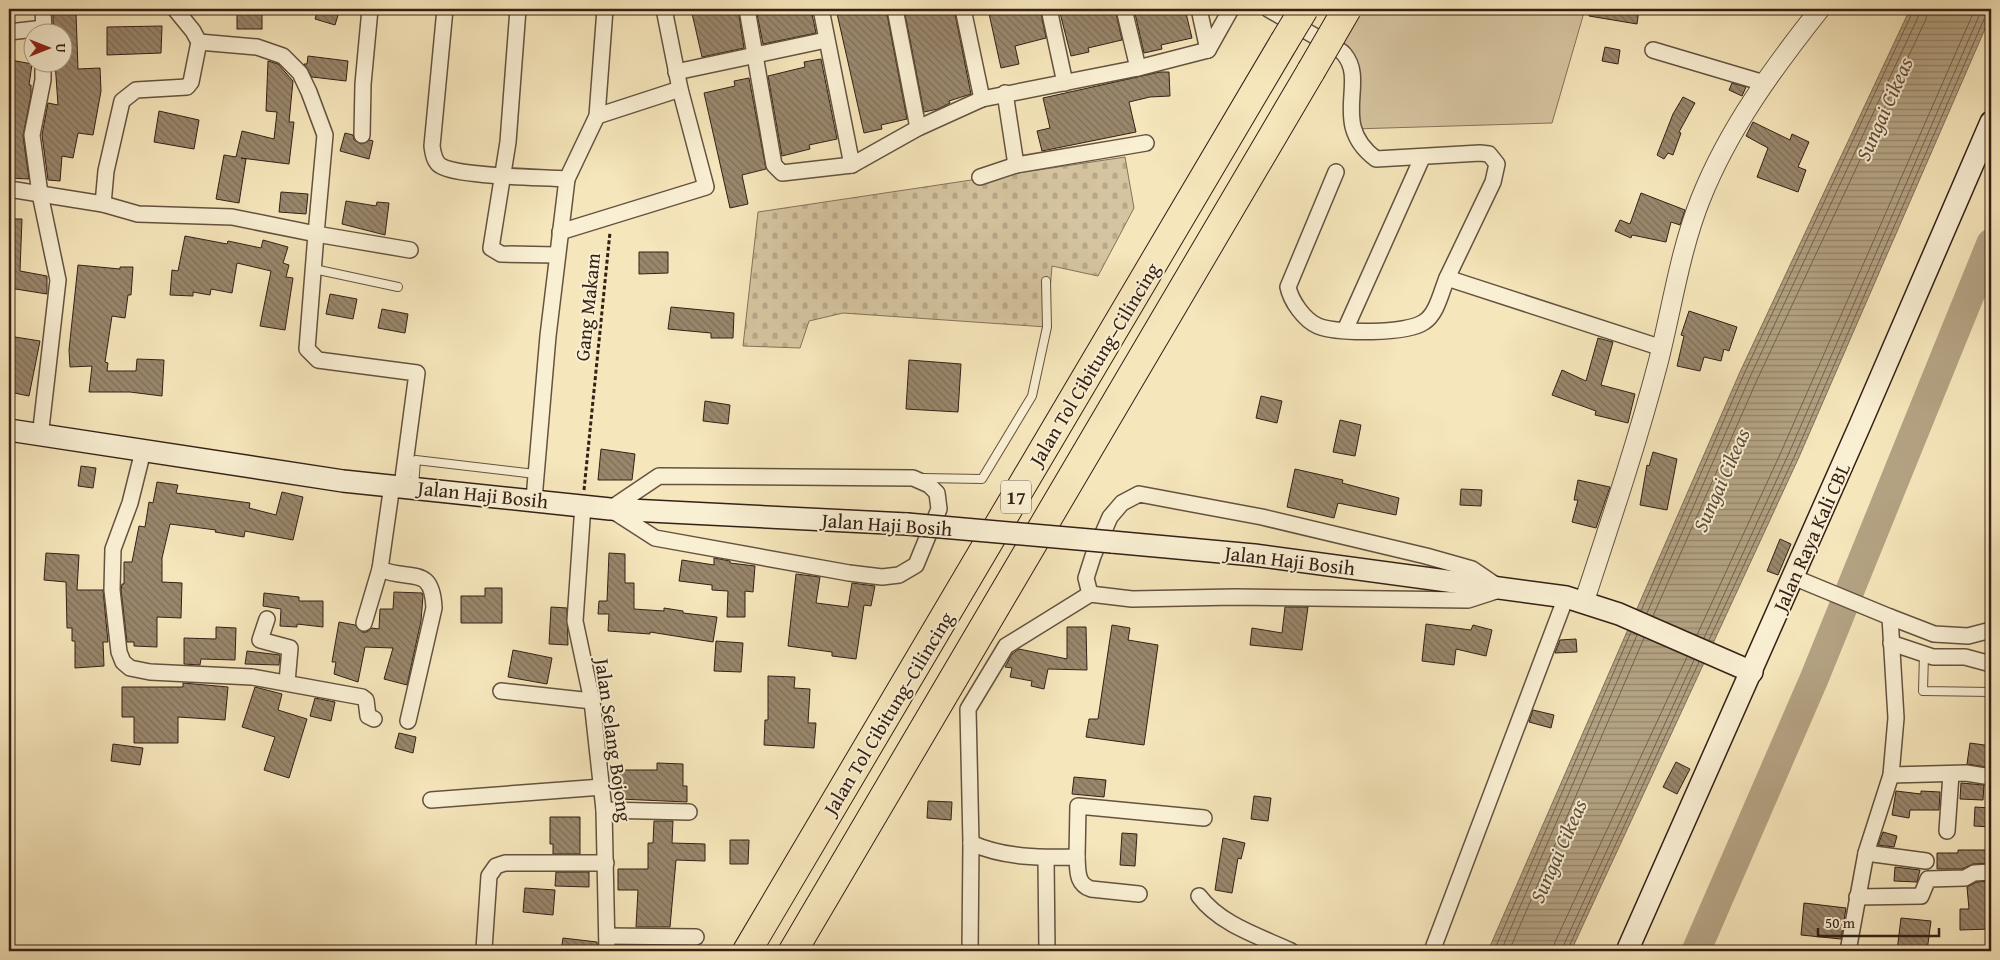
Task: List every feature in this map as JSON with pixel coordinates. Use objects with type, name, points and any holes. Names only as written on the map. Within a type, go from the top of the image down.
[{"type":"highway","name":"Jalan Tol Cibitung–Cilincing","points":[[747,951],[1304,9]]},
{"type":"highway","name":"Jalan Tol Cibitung–Cilincing","points":[[793,951],[1347,9]]},
{"type":"main road","name":"Jalan Raya Kali CBL","points":[[1627,951],[1752,672],[1991,122]]},
{"type":"main road","name":"Jalan Haji Bosih","points":[[9,430],[40,437],[343,481],[534,499],[610,509],[907,524],[1254,555],[1575,599],[1619,614],[1752,672]]},
{"type":"street","points":[[43,9],[44,22]]},
{"type":"street","points":[[103,204],[106,171],[122,100],[136,90],[187,87],[191,82],[199,42],[175,9]]},
{"type":"street","points":[[362,135],[363,84],[370,9]]},
{"type":"street","points":[[445,9],[432,146],[434,157],[440,165],[450,169],[504,175],[567,178]]},
{"type":"street","points":[[518,9],[504,175],[491,248],[501,254],[557,255]]},
{"type":"street","points":[[534,499],[557,255],[567,178],[597,116],[605,9]]},
{"type":"street","points":[[560,232],[706,187],[680,89],[664,9]]},
{"type":"street","points":[[747,9],[774,165],[778,172],[788,174],[852,165],[918,128],[982,99],[1138,68],[1208,50],[1231,9]]},
{"type":"street","points":[[821,9],[852,165]]},
{"type":"street","points":[[895,9],[918,128]]},
{"type":"street","points":[[963,9],[982,99]]},
{"type":"street","points":[[1049,9],[1065,83]]},
{"type":"street","points":[[1124,9],[1138,68]]},
{"type":"street","points":[[1199,9],[1208,50]]},
{"type":"street","points":[[1268,9],[1344,53],[1353,69],[1350,99],[1353,129],[1363,149],[1376,159],[1422,158],[1480,152],[1489,154],[1497,164],[1493,182],[1447,278],[1432,316],[1417,327],[1345,330],[1315,325],[1290,298],[1288,287],[1336,172]]},
{"type":"street","points":[[1432,951],[1575,599],[1650,395],[1684,255],[1701,198],[1732,132],[1764,83],[1820,9]]},
{"type":"street","points":[[9,32],[22,31]]},
{"type":"street","points":[[676,72],[826,40]]},
{"type":"street","points":[[199,42],[248,46],[265,50],[287,59],[300,74],[309,92],[325,135],[307,349],[318,360],[416,373],[402,486],[364,623]]},
{"type":"street","points":[[1653,50],[1764,83]]},
{"type":"street","points":[[40,437],[58,280],[40,194],[32,135],[43,72]]},
{"type":"street","points":[[597,116],[680,89]]},
{"type":"street","points":[[1005,93],[1016,165]]},
{"type":"street","points":[[980,177],[1016,165],[1146,143]]},
{"type":"street","points":[[1345,330],[1422,158]]},
{"type":"street","points":[[9,188],[103,204],[138,214],[232,217],[410,250]]},
{"type":"street","points":[[1447,278],[1662,348]]},
{"type":"street","points":[[143,451],[130,503],[113,549],[112,590],[119,652],[123,662],[130,668],[150,672],[252,677],[362,697],[367,702],[368,716],[374,719]]},
{"type":"street","points":[[659,476],[913,478],[929,484],[937,493],[939,510],[916,565],[898,575],[882,577],[849,573],[655,538],[610,509],[659,476]]},
{"type":"street","points":[[1090,594],[1086,578],[1093,556],[1110,517],[1122,503],[1139,494],[1262,518],[1426,556],[1472,569],[1502,590]]},
{"type":"street","name":"Jalan Selang Bojong","points":[[582,506],[575,622],[592,701],[602,786],[606,863],[607,951]]},
{"type":"street","points":[[380,570],[393,575],[424,579],[431,584],[433,592],[434,608],[408,721]]},
{"type":"street","points":[[1793,577],[1934,634],[1968,636],[1991,630]]},
{"type":"street","points":[[970,951],[971,843],[968,709],[1006,646],[1090,594],[1132,599],[1235,597],[1468,600],[1502,590]]},
{"type":"street","points":[[1848,951],[1866,853],[1891,775],[1896,718],[1890,617]]},
{"type":"street","points":[[267,619],[260,640],[290,648],[287,682]]},
{"type":"street","points":[[1891,643],[1934,657],[1965,657],[1991,664]]},
{"type":"street","points":[[501,691],[592,701]]},
{"type":"street","points":[[1891,775],[1966,773],[1991,777]]},
{"type":"street","points":[[1947,831],[1951,774]]},
{"type":"street","points":[[431,800],[602,786]]},
{"type":"street","points":[[1139,894],[1090,889],[1083,886],[1080,882],[1077,857],[1078,806],[1204,818]]},
{"type":"street","points":[[604,810],[689,812]]},
{"type":"street","points":[[971,843],[990,852],[1046,858],[1077,857]]},
{"type":"street","points":[[1866,853],[1926,861]]},
{"type":"street","points":[[1046,858],[1047,951]]},
{"type":"street","points":[[484,950],[489,876],[496,866],[505,864],[606,863]]},
{"type":"street","points":[[1857,897],[1921,896],[1928,879],[1965,878],[1974,872],[1991,872]]},
{"type":"street","points":[[1199,896],[1212,911],[1224,920],[1291,951]]},
{"type":"street","points":[[608,936],[696,937]]},
{"type":"lane","points":[[314,269],[398,287]]},
{"type":"lane","points":[[913,478],[982,479],[1032,396],[1047,327],[1046,281]]},
{"type":"lane","points":[[402,486],[416,460],[535,474]]},
{"type":"lane","points":[[1924,654],[1923,691],[1991,692]]},
{"type":"path","name":"Gang Makam","points":[[582,506],[611,222]]},
{"type":"green space","points":[[1348,9],[1585,9],[1552,123],[1353,129],[1353,69],[1328,42]]},
{"type":"green space","points":[[1125,157],[1134,208],[1098,276],[1052,266],[1047,327],[843,313],[809,321],[800,348],[743,346],[758,212]]},
{"type":"water","name":"Sungai Cikeas","points":[[1910,9],[1991,9],[1991,15],[1799,457],[1571,951],[1488,951],[1740,372]]},
{"type":"building","points":[[237,9],[262,9],[262,29],[237,29]]},
{"type":"building","points":[[318,9],[340,9],[335,25],[315,19]]},
{"type":"building","points":[[691,9],[738,9],[744,48],[702,57]]},
{"type":"building","points":[[756,9],[811,9],[816,33],[763,44]]},
{"type":"building","points":[[836,9],[886,9],[907,119],[881,125],[882,129],[864,133]]},
{"type":"building","points":[[904,9],[954,9],[971,94],[949,101],[950,103],[938,109],[924,112]]},
{"type":"building","points":[[988,9],[1040,9],[1046,38],[1015,46],[1019,64],[1001,68]]},
{"type":"building","points":[[1059,9],[1115,9],[1122,40],[1088,48],[1089,52],[1071,56]]},
{"type":"building","points":[[1134,9],[1185,9],[1192,38],[1161,45],[1162,49],[1144,53]]},
{"type":"building","points":[[1590,9],[1639,9],[1637,24],[1589,16]]},
{"type":"building","points":[[76,13],[78,69],[100,68],[101,91],[93,135],[78,133],[73,158],[62,156],[60,181],[48,180],[42,135],[48,103],[58,105],[56,72],[72,72],[72,22],[53,22],[53,14]]},
{"type":"building","points":[[162,26],[161,53],[107,55],[107,27]]},
{"type":"building","points":[[1605,47],[1620,50],[1618,64],[1602,61]]},
{"type":"building","points":[[308,56],[348,61],[346,81],[312,77],[304,64],[307,64]]},
{"type":"building","points":[[821,59],[837,139],[809,145],[810,149],[782,156],[768,76],[805,67],[804,62]]},
{"type":"building","points":[[11,60],[22,62],[22,72],[31,72],[29,85],[31,85],[31,95],[23,136],[29,179],[9,178],[11,103],[9,102]]},
{"type":"building","points":[[268,61],[278,64],[293,81],[289,122],[294,122],[289,164],[241,158],[246,159],[239,203],[216,199],[224,155],[236,157],[242,131],[274,139],[277,112],[266,111]]},
{"type":"building","points":[[1160,72],[1169,72],[1170,96],[1150,97],[1129,102],[1136,132],[1042,151],[1037,131],[1050,128],[1043,98]]},
{"type":"building","points":[[749,78],[766,169],[742,175],[748,204],[730,208],[704,93],[735,86],[734,81]]},
{"type":"building","points":[[1732,83],[1746,87],[1742,96],[1729,90]]},
{"type":"building","points":[[1683,97],[1695,103],[1679,132],[1681,133],[1673,155],[1668,153],[1664,159],[1657,155],[1673,114]]},
{"type":"building","points":[[159,111],[199,120],[194,149],[154,142]]},
{"type":"building","points":[[1753,122],[1790,140],[1792,134],[1809,142],[1798,167],[1806,170],[1798,192],[1757,177],[1768,148],[1746,136]]},
{"type":"building","points":[[345,133],[353,135],[354,140],[361,144],[370,140],[373,141],[369,159],[340,151]]},
{"type":"building","points":[[281,192],[308,194],[306,214],[279,212]]},
{"type":"building","points":[[1641,193],[1685,210],[1680,225],[1671,222],[1666,242],[1632,235],[1631,238],[1615,231],[1620,220],[1630,224]]},
{"type":"building","points":[[346,201],[376,206],[377,202],[389,203],[385,235],[342,224]]},
{"type":"building","points":[[9,219],[22,219],[20,271],[47,276],[47,294],[9,288]]},
{"type":"building","points":[[185,236],[227,244],[228,241],[261,248],[263,240],[288,247],[283,263],[289,265],[286,277],[293,278],[285,330],[260,326],[271,271],[237,263],[232,293],[211,289],[210,295],[193,292],[193,296],[170,295],[172,270],[178,271]]},
{"type":"building","points":[[639,252],[668,252],[668,273],[639,274]]},
{"type":"building","points":[[78,265],[120,269],[120,267],[133,267],[131,295],[128,295],[125,318],[112,316],[105,362],[108,363],[107,371],[136,371],[137,359],[164,360],[162,396],[130,392],[89,392],[92,366],[70,367],[69,350]]},
{"type":"building","points":[[330,294],[357,299],[353,319],[326,314]]},
{"type":"building","points":[[671,307],[734,313],[733,338],[711,338],[711,333],[668,329]]},
{"type":"building","points":[[382,309],[408,314],[405,333],[378,328]]},
{"type":"building","points":[[1689,311],[1737,327],[1729,351],[1724,349],[1721,361],[1704,357],[1700,371],[1677,366],[1684,336],[1681,335]]},
{"type":"building","points":[[9,336],[40,341],[29,396],[9,392]]},
{"type":"building","points":[[1598,338],[1613,342],[1601,385],[1635,394],[1628,423],[1595,415],[1596,411],[1552,395],[1562,370],[1586,381]]},
{"type":"building","points":[[909,360],[961,364],[958,412],[906,409]]},
{"type":"building","points":[[1261,396],[1282,401],[1277,423],[1256,418]]},
{"type":"building","points":[[705,401],[730,405],[728,424],[703,421]]},
{"type":"building","points":[[1340,420],[1361,425],[1355,456],[1333,452]]},
{"type":"building","points":[[601,449],[635,454],[632,480],[598,480]]},
{"type":"building","points":[[1653,452],[1677,459],[1667,510],[1640,505],[1647,465],[1649,466]]},
{"type":"building","points":[[81,466],[96,468],[93,488],[78,486]]},
{"type":"building","points":[[1295,469],[1343,480],[1342,483],[1399,498],[1396,515],[1338,503],[1334,518],[1287,507]]},
{"type":"building","points":[[1578,480],[1610,487],[1596,528],[1572,522],[1578,500],[1574,500]]},
{"type":"building","points":[[157,482],[178,485],[176,493],[250,503],[249,508],[276,515],[282,492],[303,497],[293,540],[245,531],[244,537],[215,532],[216,530],[170,524],[162,558],[162,582],[182,583],[181,618],[157,617],[157,647],[134,646],[134,642],[127,642],[121,590],[122,584],[124,584],[124,562],[132,562],[139,526],[145,527],[149,502],[153,503]]},
{"type":"building","points":[[1461,489],[1482,490],[1481,506],[1460,505]]},
{"type":"building","points":[[1780,539],[1791,544],[1778,575],[1767,571]]},
{"type":"building","points":[[46,553],[79,555],[77,590],[103,590],[108,642],[103,642],[104,666],[75,668],[75,641],[72,641],[72,628],[67,628],[66,582],[44,580]]},
{"type":"building","points":[[609,553],[625,554],[625,583],[634,583],[634,609],[664,611],[664,608],[683,611],[683,613],[717,617],[713,642],[650,632],[650,634],[608,631],[609,614],[598,614],[599,601],[607,601]]},
{"type":"building","points":[[714,558],[730,561],[730,563],[755,566],[753,592],[745,591],[745,617],[727,617],[728,591],[712,590],[712,585],[679,581],[682,560],[714,565]]},
{"type":"building","points":[[796,574],[820,577],[816,603],[848,607],[852,583],[875,586],[871,606],[864,605],[856,659],[832,656],[832,652],[788,646]]},
{"type":"building","points":[[485,588],[502,588],[502,623],[461,623],[461,596],[485,596]]},
{"type":"building","points":[[394,592],[422,593],[423,596],[421,621],[407,685],[384,679],[393,648],[365,647],[358,682],[334,674],[336,662],[332,662],[339,622],[355,625],[362,632],[367,632],[372,628],[379,629],[380,609],[393,609]]},
{"type":"building","points":[[264,593],[299,597],[299,601],[323,601],[323,627],[297,624],[297,627],[280,626],[281,609],[263,606]]},
{"type":"building","points":[[551,607],[567,608],[568,645],[549,644]]},
{"type":"building","points":[[1285,607],[1308,607],[1302,650],[1250,645],[1252,628],[1282,633]]},
{"type":"building","points":[[1426,624],[1471,630],[1473,625],[1492,630],[1486,656],[1456,649],[1454,665],[1422,661]]},
{"type":"building","points":[[1112,625],[1130,628],[1128,640],[1158,645],[1144,745],[1086,737],[1089,719],[1098,719]]},
{"type":"building","points":[[216,627],[236,628],[235,660],[201,659],[200,665],[184,664],[184,638],[216,639]]},
{"type":"building","points":[[1067,627],[1086,627],[1087,670],[1048,669],[1044,689],[1031,686],[1032,681],[1010,677],[1012,668],[1005,667],[1012,654],[1019,649],[1067,659]]},
{"type":"building","points":[[1576,639],[1577,652],[1555,653],[1560,640]]},
{"type":"building","points":[[716,641],[743,643],[741,672],[714,671]]},
{"type":"building","points":[[513,650],[552,658],[547,684],[508,677]]},
{"type":"building","points":[[247,651],[280,655],[279,665],[245,664]]},
{"type":"building","points":[[768,676],[795,677],[794,688],[810,689],[808,723],[816,723],[814,748],[764,745],[765,720],[768,720]]},
{"type":"building","points":[[183,683],[228,687],[225,720],[178,717],[178,743],[134,743],[134,717],[122,717],[122,687],[183,687]]},
{"type":"building","points":[[255,687],[282,694],[278,710],[307,719],[289,778],[264,770],[275,737],[242,727]]},
{"type":"building","points":[[315,698],[335,702],[331,721],[310,716]]},
{"type":"building","points":[[1533,710],[1554,715],[1551,728],[1529,722]]},
{"type":"building","points":[[399,733],[416,737],[413,753],[395,748]]},
{"type":"building","points":[[1970,743],[1991,746],[1991,764],[1986,763],[1986,767],[1967,764]]},
{"type":"building","points":[[113,744],[143,748],[140,765],[111,761]]},
{"type":"building","points":[[1676,762],[1690,769],[1677,794],[1663,787]]},
{"type":"building","points":[[657,763],[683,764],[683,786],[687,786],[687,802],[620,799],[620,770],[657,770]]},
{"type":"building","points":[[1074,777],[1106,780],[1104,797],[1072,794]]},
{"type":"building","points":[[1961,783],[1984,785],[1983,800],[1960,799]]},
{"type":"building","points":[[1896,791],[1921,794],[1921,791],[1940,792],[1939,810],[1910,810],[1909,818],[1892,815]]},
{"type":"building","points":[[1254,796],[1271,798],[1268,821],[1251,819]]},
{"type":"building","points":[[928,801],[952,802],[951,820],[927,818]]},
{"type":"building","points":[[1975,807],[1991,808],[1991,827],[1974,826]]},
{"type":"building","points":[[550,817],[580,817],[580,854],[553,854],[553,844],[550,844]]},
{"type":"building","points":[[654,821],[673,821],[672,843],[705,844],[705,861],[676,860],[670,927],[636,927],[638,890],[618,890],[618,869],[648,869],[648,843],[653,843]]},
{"type":"building","points":[[1883,832],[1897,836],[1894,847],[1878,845]]},
{"type":"building","points":[[1122,833],[1137,834],[1135,866],[1120,865]]},
{"type":"building","points":[[1223,838],[1245,843],[1241,859],[1238,858],[1232,893],[1215,890]]},
{"type":"building","points":[[730,840],[749,840],[748,864],[730,864]]},
{"type":"building","points":[[1958,850],[1991,850],[1991,863],[1973,864],[1962,869],[1937,869],[1937,853],[1958,853]]},
{"type":"building","points":[[1895,867],[1920,870],[1917,882],[1894,881]]},
{"type":"building","points":[[556,872],[589,872],[589,887],[555,886]]},
{"type":"building","points":[[1991,881],[1991,929],[1960,930],[1960,909],[1969,909],[1967,887],[1977,882]]},
{"type":"building","points":[[525,888],[555,890],[553,915],[523,912]]},
{"type":"building","points":[[1804,903],[1846,908],[1841,939],[1801,935]]},
{"type":"building","points":[[1901,918],[1931,921],[1927,951],[1897,951]]},
{"type":"building","points":[[563,938],[597,942],[598,951],[561,951]]},
{"type":"building","points":[[636,946],[654,946],[654,951],[636,951]]},
{"type":"waterway","points":[[1696,951],[1814,679],[1991,243]]}]
